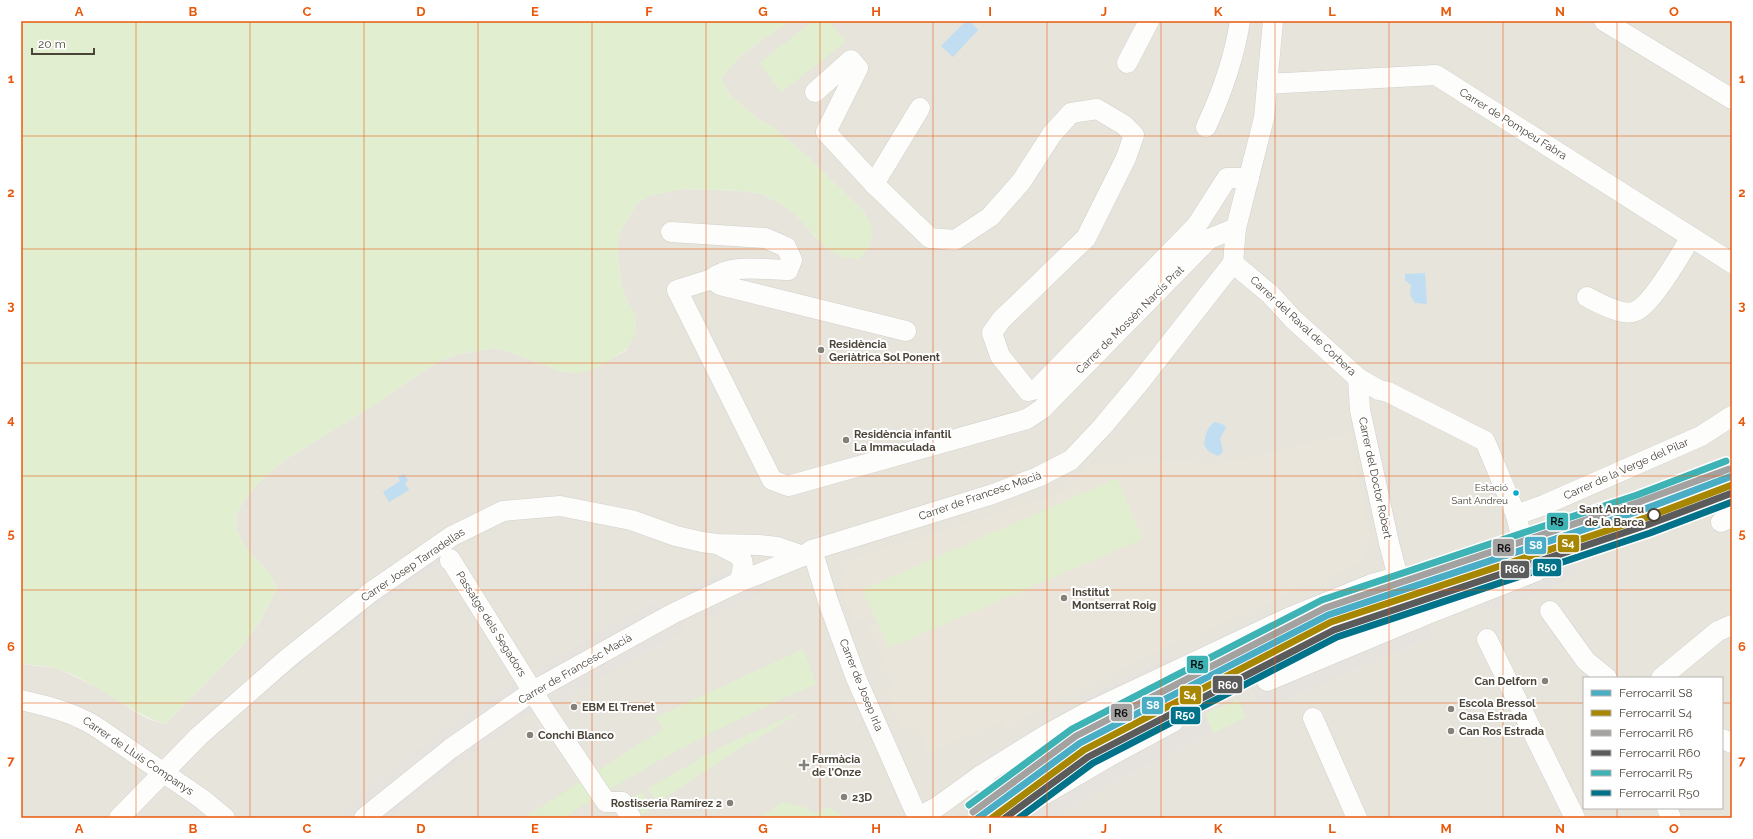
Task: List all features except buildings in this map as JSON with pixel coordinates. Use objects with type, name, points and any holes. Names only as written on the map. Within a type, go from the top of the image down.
[{"type":"street","points":[[1127,63],[1150,21]]},
{"type":"street","points":[[1206,127],[1221,95],[1236,48],[1240,21]]},
{"type":"street","points":[[1233,263],[1236,228],[1262,132],[1273,21]]},
{"type":"street","points":[[1604,21],[1732,99]]},
{"type":"street","points":[[815,92],[851,60],[858,68],[826,132],[874,184],[930,238],[955,240],[990,217],[1021,182],[1052,134],[1071,112],[1097,110],[1124,125],[1134,135],[1123,164],[1086,238],[1001,320],[992,333],[1000,356],[1028,391],[1037,389],[1197,225],[1227,178],[1249,178]]},
{"type":"street","name":"Carrer de Pompeu Fabra","points":[[1267,84],[1436,75],[1732,263]]},
{"type":"street","points":[[874,184],[920,108]]},
{"type":"street","name":"Carrer de Mossèn Narcís Prat","points":[[712,279],[677,290],[772,480],[788,486],[1027,419],[1042,409],[1210,239],[1236,228]]},
{"type":"street","points":[[671,232],[765,238],[786,247],[792,260],[788,270],[733,269],[719,273],[712,279],[720,285],[906,332]]},
{"type":"street","points":[[1587,297],[1619,311],[1636,311],[1650,300],[1691,237]]},
{"type":"street","name":"Carrer del Raval de Corbera","points":[[1233,263],[1270,294],[1294,319],[1358,378],[1485,441],[1516,515],[1523,543],[1529,546],[1537,571],[1416,619]]},
{"type":"street","name":"Carrer de Francesc Macià","points":[[364,818],[450,749],[534,691],[672,614],[739,582],[808,553],[993,494],[1038,477],[1071,460],[1104,426],[1134,390],[1233,263]]},
{"type":"street","name":"Carrer del Doctor Robert","points":[[1358,378],[1360,404],[1398,577],[1416,619]]},
{"type":"street","points":[[1360,404],[1368,394],[1380,390]]},
{"type":"street","name":"Carrer de la Verge del Pilar","points":[[1516,515],[1544,506],[1701,436],[1732,416]]},
{"type":"street","name":"Carrer Josep Tarradellas","points":[[119,818],[205,731],[288,658],[371,592],[452,536],[503,511],[560,506],[631,520],[676,536],[717,544],[759,545],[808,553]]},
{"type":"street","points":[[918,818],[937,807],[980,776],[1046,735],[1084,714],[1288,618],[1372,584],[1398,577],[1416,580],[1523,543]]},
{"type":"street","points":[[717,544],[739,555],[743,562],[739,582]]},
{"type":"street","name":"Carrer de Josep Irla","points":[[808,553],[828,601],[856,678],[918,818]]},
{"type":"street","name":"Passatge dels Segadors","points":[[450,562],[450,559],[534,691],[545,711],[606,802],[622,802],[632,818]]},
{"type":"street","points":[[1550,610],[1586,661],[1605,677]]},
{"type":"street","points":[[980,776],[1006,817],[1108,757],[1173,722],[1181,703],[1261,668],[1267,681],[1416,619]]},
{"type":"street","points":[[1662,677],[1718,631],[1732,625]]},
{"type":"street","points":[[1487,639],[1575,818]]},
{"type":"street","name":"Carrer de Lluís Companys","points":[[21,700],[62,710],[81,717],[124,744],[164,772],[202,799],[225,818]]},
{"type":"street","points":[[1313,718],[1358,818]]},
{"type":"street","points":[[1723,740],[1732,744]]},
{"type":"shaded area","points":[[789,21],[1732,21],[1732,818],[21,818],[21,664],[57,668],[106,692],[148,719],[165,724],[242,646],[261,620],[277,588],[270,574],[247,549],[236,530],[237,512],[258,483],[283,461],[374,405],[442,360],[459,354],[495,348],[513,353],[560,371],[577,373],[611,359],[627,350],[636,317],[627,301],[621,284],[617,246],[621,231],[637,203],[651,195],[685,189],[741,191],[761,194],[792,211],[815,237],[865,213],[805,154],[774,128],[758,119],[730,95],[721,78],[740,56]]},
{"type":"shaded area","points":[[1378,432],[1400,536],[1394,537],[1372,433]]},
{"type":"shaded area","name":"Institut Montserrat Roig","points":[[1349,433],[1371,539],[1360,544],[1367,560],[1140,659],[1065,696],[1005,730],[1001,721],[928,753],[915,723],[902,729],[885,690],[894,685],[867,626],[877,623],[873,615],[854,623],[840,583],[844,566],[851,559],[1040,500],[1061,491],[1098,463],[1182,461],[1206,463],[1235,461]]},
{"type":"shaded area","points":[[1564,547],[1576,576],[1533,595],[1480,611],[1476,600],[1428,623],[1433,636],[1261,709],[1249,682],[1200,702],[1213,733],[1119,779],[1055,818],[997,818],[988,804],[1010,787],[1136,714],[1366,615],[1372,630],[1439,601],[1437,594],[1467,581],[1465,576],[1518,555],[1521,562]]},
{"type":"shaded area","points":[[440,555],[443,561],[334,638],[330,633]]},
{"type":"shaded area","points":[[729,568],[732,574],[694,591],[692,586]]},
{"type":"shaded area","points":[[1351,579],[1354,588],[1232,640],[1228,632]]},
{"type":"shaded area","points":[[764,583],[767,590],[705,619],[702,613]]},
{"type":"shaded area","points":[[1359,595],[1362,602],[1238,656],[1235,649]]},
{"type":"shaded area","points":[[657,601],[661,608],[540,676],[536,669]]},
{"type":"shaded area","points":[[681,622],[685,630],[556,702],[552,694]]},
{"type":"shaded area","points":[[307,650],[311,655],[261,696],[211,741],[207,736]]},
{"type":"shaded area","points":[[1179,653],[1183,661],[1088,706],[1084,698]]},
{"type":"shaded area","points":[[1218,657],[1220,664],[1098,719],[1094,712]]},
{"type":"shaded area","points":[[515,681],[520,688],[462,727],[381,789],[348,818],[336,818],[375,783],[457,720]]},
{"type":"shaded area","points":[[531,704],[535,710],[462,761],[390,818],[379,818],[458,755]]},
{"type":"shaded area","points":[[1068,707],[1072,713],[968,778],[964,772]]},
{"type":"shaded area","points":[[1076,723],[1080,730],[1004,776],[1000,770]]},
{"type":"green space","points":[[21,21],[789,21],[740,56],[721,78],[730,95],[758,119],[774,128],[805,154],[865,213],[872,229],[871,245],[859,259],[842,257],[827,249],[792,211],[761,194],[741,191],[685,189],[651,195],[637,203],[621,231],[617,246],[621,284],[627,301],[636,317],[636,333],[627,349],[593,370],[577,373],[560,371],[513,353],[495,348],[459,354],[442,360],[374,405],[283,461],[258,483],[237,512],[236,530],[247,549],[270,574],[277,588],[261,620],[242,646],[165,724],[137,712],[85,681],[58,669],[40,665],[21,664]]},
{"type":"green space","points":[[813,21],[829,21],[846,42],[781,92],[759,63]]},
{"type":"green space","points":[[1117,478],[1143,539],[889,648],[862,590]]},
{"type":"green space","points":[[1378,602],[1380,609],[1239,669],[1237,664]]},
{"type":"green space","points":[[803,649],[816,684],[762,708],[710,734],[609,790],[597,771],[663,729],[656,717]]},
{"type":"green space","points":[[1226,669],[1229,674],[1101,734],[1098,728]]},
{"type":"green space","points":[[1238,700],[1246,717],[1213,733],[1205,714]]},
{"type":"green space","points":[[794,714],[795,716],[734,752],[657,803],[648,788],[719,748]]},
{"type":"green space","points":[[1088,733],[1091,739],[1010,787],[1007,782]]},
{"type":"green space","points":[[581,781],[592,800],[565,818],[524,818]]},
{"type":"green space","points":[[642,792],[653,807],[638,817],[628,800]]},
{"type":"green space","points":[[782,802],[804,807],[816,813],[828,807],[841,815],[851,818],[760,818]]},
{"type":"water","points":[[966,21],[970,21],[978,30],[953,57],[941,46]]},
{"type":"water","points":[[1425,273],[1427,304],[1415,303],[1410,295],[1411,285],[1405,280],[1405,274]]},
{"type":"water","points":[[1215,422],[1224,425],[1226,428],[1220,438],[1223,452],[1218,456],[1208,451],[1204,445],[1208,429]]},
{"type":"water","points":[[404,474],[408,480],[405,483],[409,490],[389,502],[383,492],[400,481],[398,477]]},
{"type":"rail line","name":"R5","points":[[969,805],[1072,729],[1322,600],[1637,495],[1726,461]]},
{"type":"rail line","name":"R6","points":[[973,812],[1076,736],[1325,608],[1639,502],[1729,469]]},
{"type":"rail line","name":"S8","points":[[978,818],[1080,743],[1328,615],[1642,510],[1732,476]]},
{"type":"rail line","name":"S4","points":[[992,818],[1084,750],[1331,622],[1645,518],[1732,485]]},
{"type":"rail line","name":"R60","points":[[1005,818],[1088,757],[1334,630],[1647,525],[1732,493]]},
{"type":"rail line","name":"R50","points":[[1019,818],[1093,763],[1337,637],[1650,533],[1732,502]]},
{"type":"place","name":"Residència Geriàtrica Sol Ponent","points":[[821,350]]},
{"type":"place","name":"Residència infantil La Immaculada","points":[[846,440]]},
{"type":"place","name":"Estació Sant Andreu","points":[[1516,493]]},
{"type":"place","name":"Sant Andreu de la Barca","points":[[1654,515]]},
{"type":"place","name":"Institut Montserrat Roig","points":[[1064,598]]},
{"type":"place","name":"Can Delforn","points":[[1545,681]]},
{"type":"place","name":"EBM El Trenet","points":[[574,707]]},
{"type":"place","name":"Escola Bressol Casa Estrada","points":[[1451,709]]},
{"type":"place","name":"Can Ros Estrada","points":[[1451,731]]},
{"type":"place","name":"Conchi Blanco","points":[[530,735]]},
{"type":"place","name":"Farmàcia de l'Onze","points":[[804,765]]},
{"type":"place","name":"23D","points":[[844,797]]},
{"type":"place","name":"Rostisseria Ramírez 2","points":[[730,803]]}]
